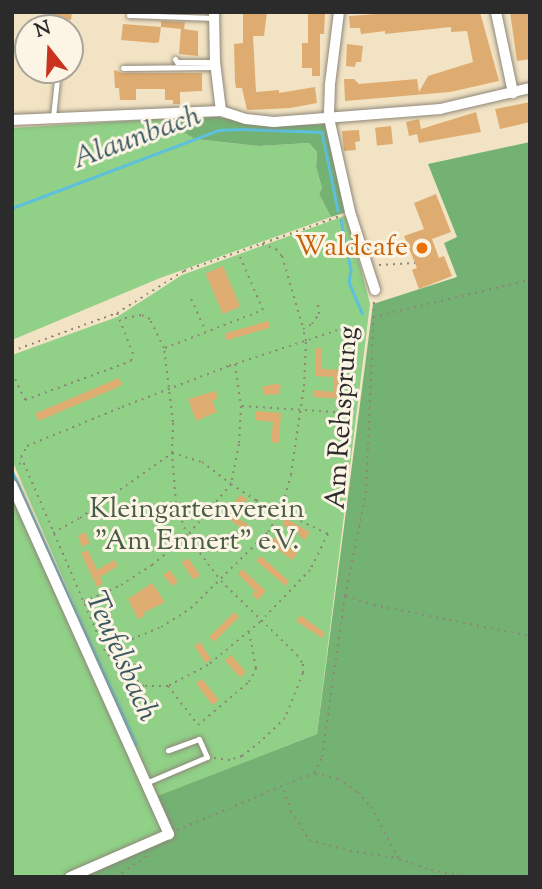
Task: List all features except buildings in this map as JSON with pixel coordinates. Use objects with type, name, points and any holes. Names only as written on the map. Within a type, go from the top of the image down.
[{"type":"street","name":"Am Rehsprung","points":[[339,12],[330,84],[329,118],[350,212],[374,290]]},
{"type":"street","points":[[496,12],[513,93]]},
{"type":"street","points":[[214,15],[215,65],[221,111]]},
{"type":"street","points":[[12,120],[221,111],[246,119],[274,122],[440,109],[530,89]]},
{"type":"street","points":[[12,485],[148,782],[169,834],[70,877]]},
{"type":"lane","points":[[129,15],[214,15]]},
{"type":"lane","points":[[174,59],[177,62],[215,65]]},
{"type":"lane","points":[[123,68],[215,65]]},
{"type":"lane","points":[[52,117],[56,84]]},
{"type":"lane","points":[[148,782],[207,757],[199,738],[168,750]]},
{"type":"path","points":[[12,351],[117,313],[184,271],[350,212]]},
{"type":"path","points":[[105,651],[161,627],[191,608],[268,532],[281,510],[291,475],[306,341],[282,256],[276,249],[260,244]]},
{"type":"path","points":[[164,348],[263,310],[238,252]]},
{"type":"path","points":[[388,265],[415,263]]},
{"type":"path","points":[[372,317],[530,280]]},
{"type":"path","name":"Am Rehsprung","points":[[314,773],[324,747],[345,596],[366,493],[374,290]]},
{"type":"path","points":[[191,299],[206,332]]},
{"type":"path","points":[[303,329],[312,324],[318,314],[318,304]]},
{"type":"path","points":[[12,373],[25,400],[131,361],[133,354],[117,313]]},
{"type":"path","points":[[120,318],[141,315],[150,319],[164,348],[170,390],[176,503],[187,536],[221,581],[303,664],[285,718],[242,756],[230,760],[207,757]]},
{"type":"path","points":[[172,453],[202,463],[256,500],[328,534],[310,570],[248,633],[208,665],[168,686],[144,686],[124,671],[105,651],[21,457],[27,446],[235,364],[338,330]]},
{"type":"path","points":[[84,602],[131,578],[187,536],[231,484],[239,444],[241,406],[235,364]]},
{"type":"path","points":[[241,406],[350,413]]},
{"type":"path","points":[[53,533],[80,518],[172,453]]},
{"type":"path","points":[[12,467],[23,462]]},
{"type":"path","points":[[345,596],[374,605],[530,636]]},
{"type":"path","points":[[168,686],[198,725],[248,682],[256,668],[248,633]]},
{"type":"path","points":[[169,834],[314,773],[338,779],[358,792],[371,807],[398,859]]},
{"type":"path","points":[[283,788],[291,811],[309,840],[467,877]]},
{"type":"path","points":[[116,877],[151,852]]},
{"type":"green space","points":[[217,117],[274,126],[327,124],[353,210],[331,217],[319,194],[322,188],[316,167],[317,152],[309,143],[259,146],[195,139],[160,119]]},
{"type":"green space","points":[[160,119],[195,139],[259,146],[309,143],[317,152],[316,167],[322,188],[319,194],[331,217],[160,278],[12,340],[12,128]]},
{"type":"green space","points":[[530,142],[530,877],[76,877],[170,835],[157,796],[317,734],[373,304],[457,277],[444,243],[457,237],[428,164]]},
{"type":"green space","name":"Kleingartenverein \"Am Ennert\" e.V.","points":[[347,215],[370,304],[317,734],[157,796],[12,460],[12,355],[117,317],[182,275]]},
{"type":"green space","points":[[12,496],[167,833],[66,877],[12,877]]},
{"type":"waterway","name":"Alaunbach","points":[[12,208],[218,130],[244,129],[322,132],[338,210]]},
{"type":"waterway","points":[[341,220],[351,270],[349,282],[362,313]]},
{"type":"waterway","name":"Teufelsbach","points":[[13,473],[136,744]]},
{"type":"place","name":"Waldcafe","points":[[422,248]]}]
